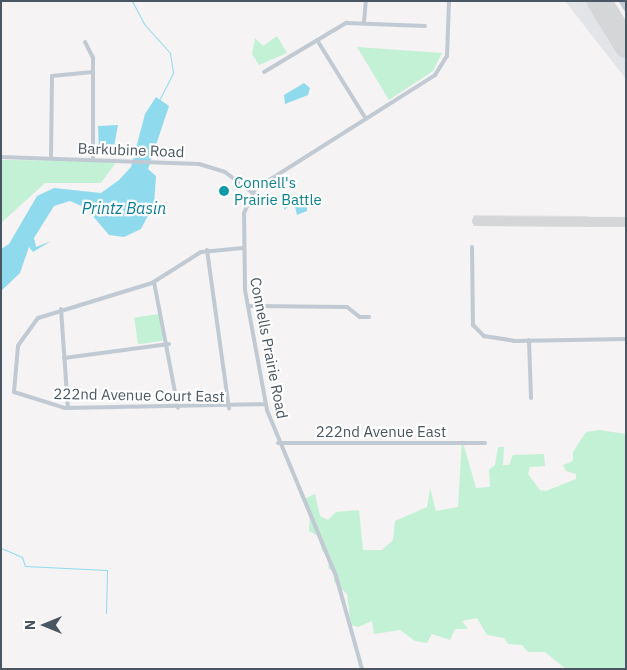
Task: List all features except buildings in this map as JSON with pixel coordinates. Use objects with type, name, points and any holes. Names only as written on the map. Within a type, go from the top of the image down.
[{"type":"street","points":[[364,22],[366,1]]},
{"type":"street","points":[[252,192],[435,75],[445,63],[449,1]]},
{"type":"street","points":[[621,1],[626,9]]},
{"type":"street","points":[[264,72],[346,23],[364,22],[425,26]]},
{"type":"street","points":[[317,40],[366,119]]},
{"type":"street","points":[[85,42],[93,58],[93,159]]},
{"type":"street","points":[[51,158],[52,76],[93,72]]},
{"type":"street","name":"Barkubine Road","points":[[1,157],[93,159],[212,166],[252,192]]},
{"type":"street","name":"Connells Prairie Road","points":[[252,192],[244,213],[243,248],[248,306],[266,404],[278,443],[336,576],[362,669]]},
{"type":"street","points":[[472,247],[473,325],[489,338],[529,340],[626,339]]},
{"type":"street","points":[[68,408],[60,309],[154,282],[207,250],[243,248]]},
{"type":"street","points":[[207,250],[229,408]]},
{"type":"street","points":[[154,282],[169,344],[178,408]]},
{"type":"street","points":[[248,306],[347,307],[360,317],[369,317]]},
{"type":"street","name":"222nd Avenue Court East","points":[[60,309],[30,325],[16,353],[14,392],[68,408],[229,408],[266,404]]},
{"type":"street","points":[[529,340],[531,398]]},
{"type":"street","points":[[64,358],[169,344]]},
{"type":"street","name":"222nd Avenue East","points":[[278,443],[484,443]]},
{"type":"shaded area","points":[[565,1],[601,1],[626,41],[626,79]]},
{"type":"shaded area","points":[[473,215],[587,216],[588,221],[626,221],[626,227],[473,226]]},
{"type":"green space","points":[[277,36],[287,53],[259,65],[252,54],[255,38],[263,46]]},
{"type":"green space","points":[[357,47],[442,53],[433,71],[389,100]]},
{"type":"green space","points":[[1,160],[117,161],[101,183],[45,183],[1,223]]},
{"type":"green space","points":[[159,314],[163,341],[138,344],[134,317]]},
{"type":"green space","points":[[600,430],[626,434],[626,669],[566,669],[545,652],[528,652],[522,645],[508,644],[504,638],[487,635],[477,618],[462,621],[468,629],[455,629],[450,640],[432,634],[427,643],[415,641],[400,630],[374,634],[372,621],[358,627],[351,625],[347,594],[334,582],[334,572],[328,568],[330,556],[322,551],[318,536],[309,531],[310,511],[304,499],[315,494],[320,516],[328,520],[336,512],[359,510],[363,550],[382,550],[393,540],[395,521],[427,507],[430,488],[436,511],[458,507],[462,439],[476,488],[490,487],[489,470],[495,465],[498,447],[504,447],[503,465],[509,465],[513,455],[544,454],[545,466],[530,467],[528,474],[540,490],[546,491],[576,479],[576,474],[566,471],[563,465],[573,461],[573,452],[586,432]]},
{"type":"water","points":[[304,83],[310,88],[308,95],[285,104],[284,95]]},
{"type":"water","name":"Printz Basin","points":[[156,97],[169,106],[148,169],[156,176],[154,204],[141,229],[124,237],[109,235],[86,208],[70,201],[54,206],[34,238],[36,247],[51,241],[33,252],[29,247],[20,273],[1,291],[1,249],[9,244],[37,196],[54,188],[101,193],[119,180],[131,167],[145,114]]},
{"type":"water","points":[[118,125],[113,152],[103,147],[99,151],[98,126]]},
{"type":"water","points":[[285,193],[307,198],[307,211],[297,215],[294,202],[284,210]]},
{"type":"waterway","points":[[132,1],[145,25],[170,53],[173,73],[160,99]]},
{"type":"waterway","points":[[1,548],[22,557],[25,566],[107,570],[106,613]]},
{"type":"taxiway","points":[[477,221],[626,222]]},
{"type":"runway","points":[[599,1],[626,45]]},
{"type":"place","name":"Connell's Prairie Battle","points":[[224,191]]}]
